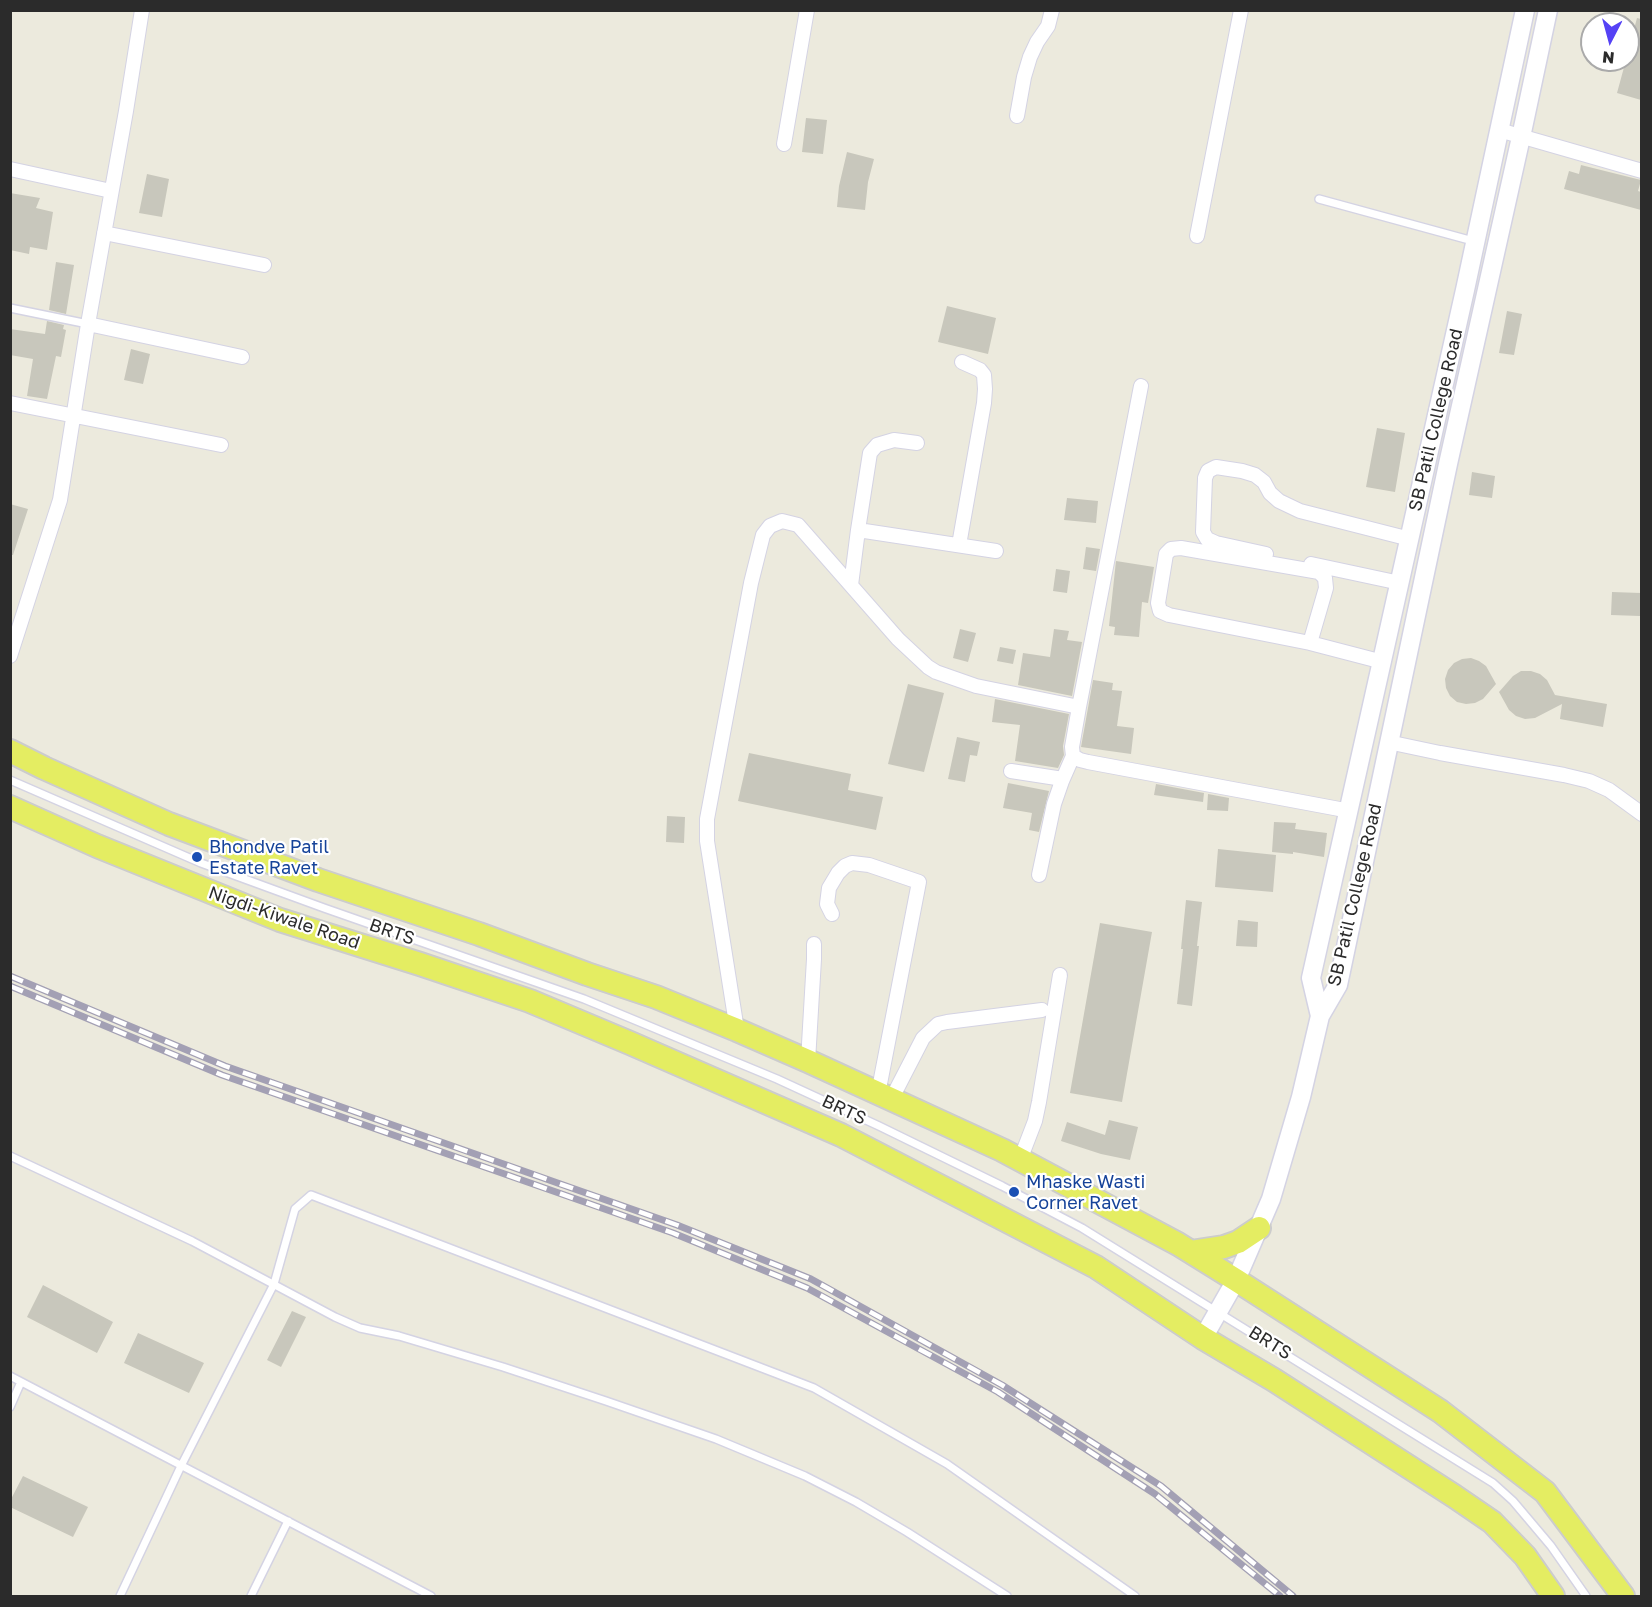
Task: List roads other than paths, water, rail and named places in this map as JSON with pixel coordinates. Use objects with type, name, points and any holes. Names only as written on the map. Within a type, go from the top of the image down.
[{"type":"main road","points":[[10,751],[170,824],[318,880],[656,997],[808,1061],[1020,1160],[1191,1252],[1440,1411],[1545,1492],[1623,1596]]},
{"type":"main road","name":"Nigdi-Kiwale Road","points":[[10,807],[97,846],[280,920],[530,1001],[841,1135],[1096,1268],[1454,1496],[1492,1522],[1525,1556],[1553,1596]]},
{"type":"main road","points":[[1191,1252],[1224,1247],[1238,1242],[1259,1228]]},
{"type":"street","points":[[10,656],[60,500],[142,10]]},
{"type":"street","points":[[784,144],[807,10]]},
{"type":"street","points":[[1017,116],[1030,57],[1048,26],[1052,10]]},
{"type":"street","points":[[1197,236],[1241,10]]},
{"type":"street","name":"SB Patil College Road","points":[[1320,1016],[1311,978],[1383,662],[1525,10]]},
{"type":"street","name":"SB Patil College Road","points":[[1320,1016],[1338,985],[1450,452],[1548,10]]},
{"type":"street","points":[[1499,130],[1641,171]]},
{"type":"street","points":[[10,169],[111,191]]},
{"type":"street","points":[[104,233],[264,265]]},
{"type":"street","points":[[88,324],[242,357]]},
{"type":"street","points":[[959,545],[985,388],[984,375],[980,370],[962,362]]},
{"type":"street","points":[[1039,875],[1054,804],[1073,756],[1072,747],[1079,707],[1141,386]]},
{"type":"street","points":[[10,403],[221,445]]},
{"type":"street","points":[[851,585],[870,453],[877,445],[894,440],[917,443]]},
{"type":"street","points":[[1400,583],[1216,543],[1207,539],[1203,532],[1205,478],[1208,471],[1216,468],[1256,475],[1264,482],[1270,494],[1300,511],[1410,539]]},
{"type":"street","points":[[737,1030],[707,841],[707,819],[752,583],[763,535],[770,526],[782,521],[798,525],[898,639],[936,672],[976,686],[1079,707]]},
{"type":"street","points":[[858,530],[996,551]]},
{"type":"street","points":[[1310,643],[1326,588],[1325,578],[1319,572],[1181,548],[1171,549],[1166,554],[1158,603],[1160,610],[1169,615],[1310,643],[1383,662]]},
{"type":"street","points":[[1388,742],[1564,774],[1589,781],[1609,790],[1641,814]]},
{"type":"street","points":[[1073,756],[1088,762],[1350,811]]},
{"type":"street","points":[[1011,771],[1063,779]]},
{"type":"street","points":[[832,914],[827,904],[829,888],[838,873],[852,863],[868,865],[919,882],[885,1097]]},
{"type":"street","points":[[808,1061],[814,944]]},
{"type":"street","points":[[1020,1160],[1040,1102],[1060,975]]},
{"type":"street","points":[[885,1097],[922,1038],[938,1024],[1041,1010]]},
{"type":"street","points":[[1203,1338],[1236,1280],[1271,1199],[1286,1152],[1320,1016]]},
{"type":"lane","points":[[1319,199],[1475,242]]},
{"type":"lane","points":[[10,308],[88,324]]},
{"type":"lane","name":"BRTS","points":[[10,780],[201,863],[584,999],[777,1079],[899,1136],[1052,1212],[1218,1311],[1493,1483],[1514,1501],[1551,1546],[1586,1596]]},
{"type":"lane","points":[[10,1156],[192,1241],[360,1328],[399,1336],[585,1394],[716,1439],[805,1476],[907,1532],[1007,1596]]},
{"type":"lane","points":[[120,1596],[181,1466],[274,1284],[295,1209],[311,1195],[814,1388],[947,1464],[1135,1596]]},
{"type":"lane","points":[[10,1376],[431,1596]]},
{"type":"lane","points":[[10,1407],[21,1382]]},
{"type":"lane","points":[[251,1596],[288,1521]]},
{"type":"railway","points":[[10,976],[225,1066],[677,1225],[811,1279],[1002,1385],[1161,1486],[1293,1596]]},
{"type":"railway","points":[[10,986],[222,1075],[673,1233],[807,1288],[998,1392],[1155,1494],[1280,1596]]},
{"type":"place","name":"Bhondve Patil Estate Ravet","points":[[197,857]]},
{"type":"place","name":"Mhaske Wasti Corner Ravet","points":[[1014,1192]]}]
